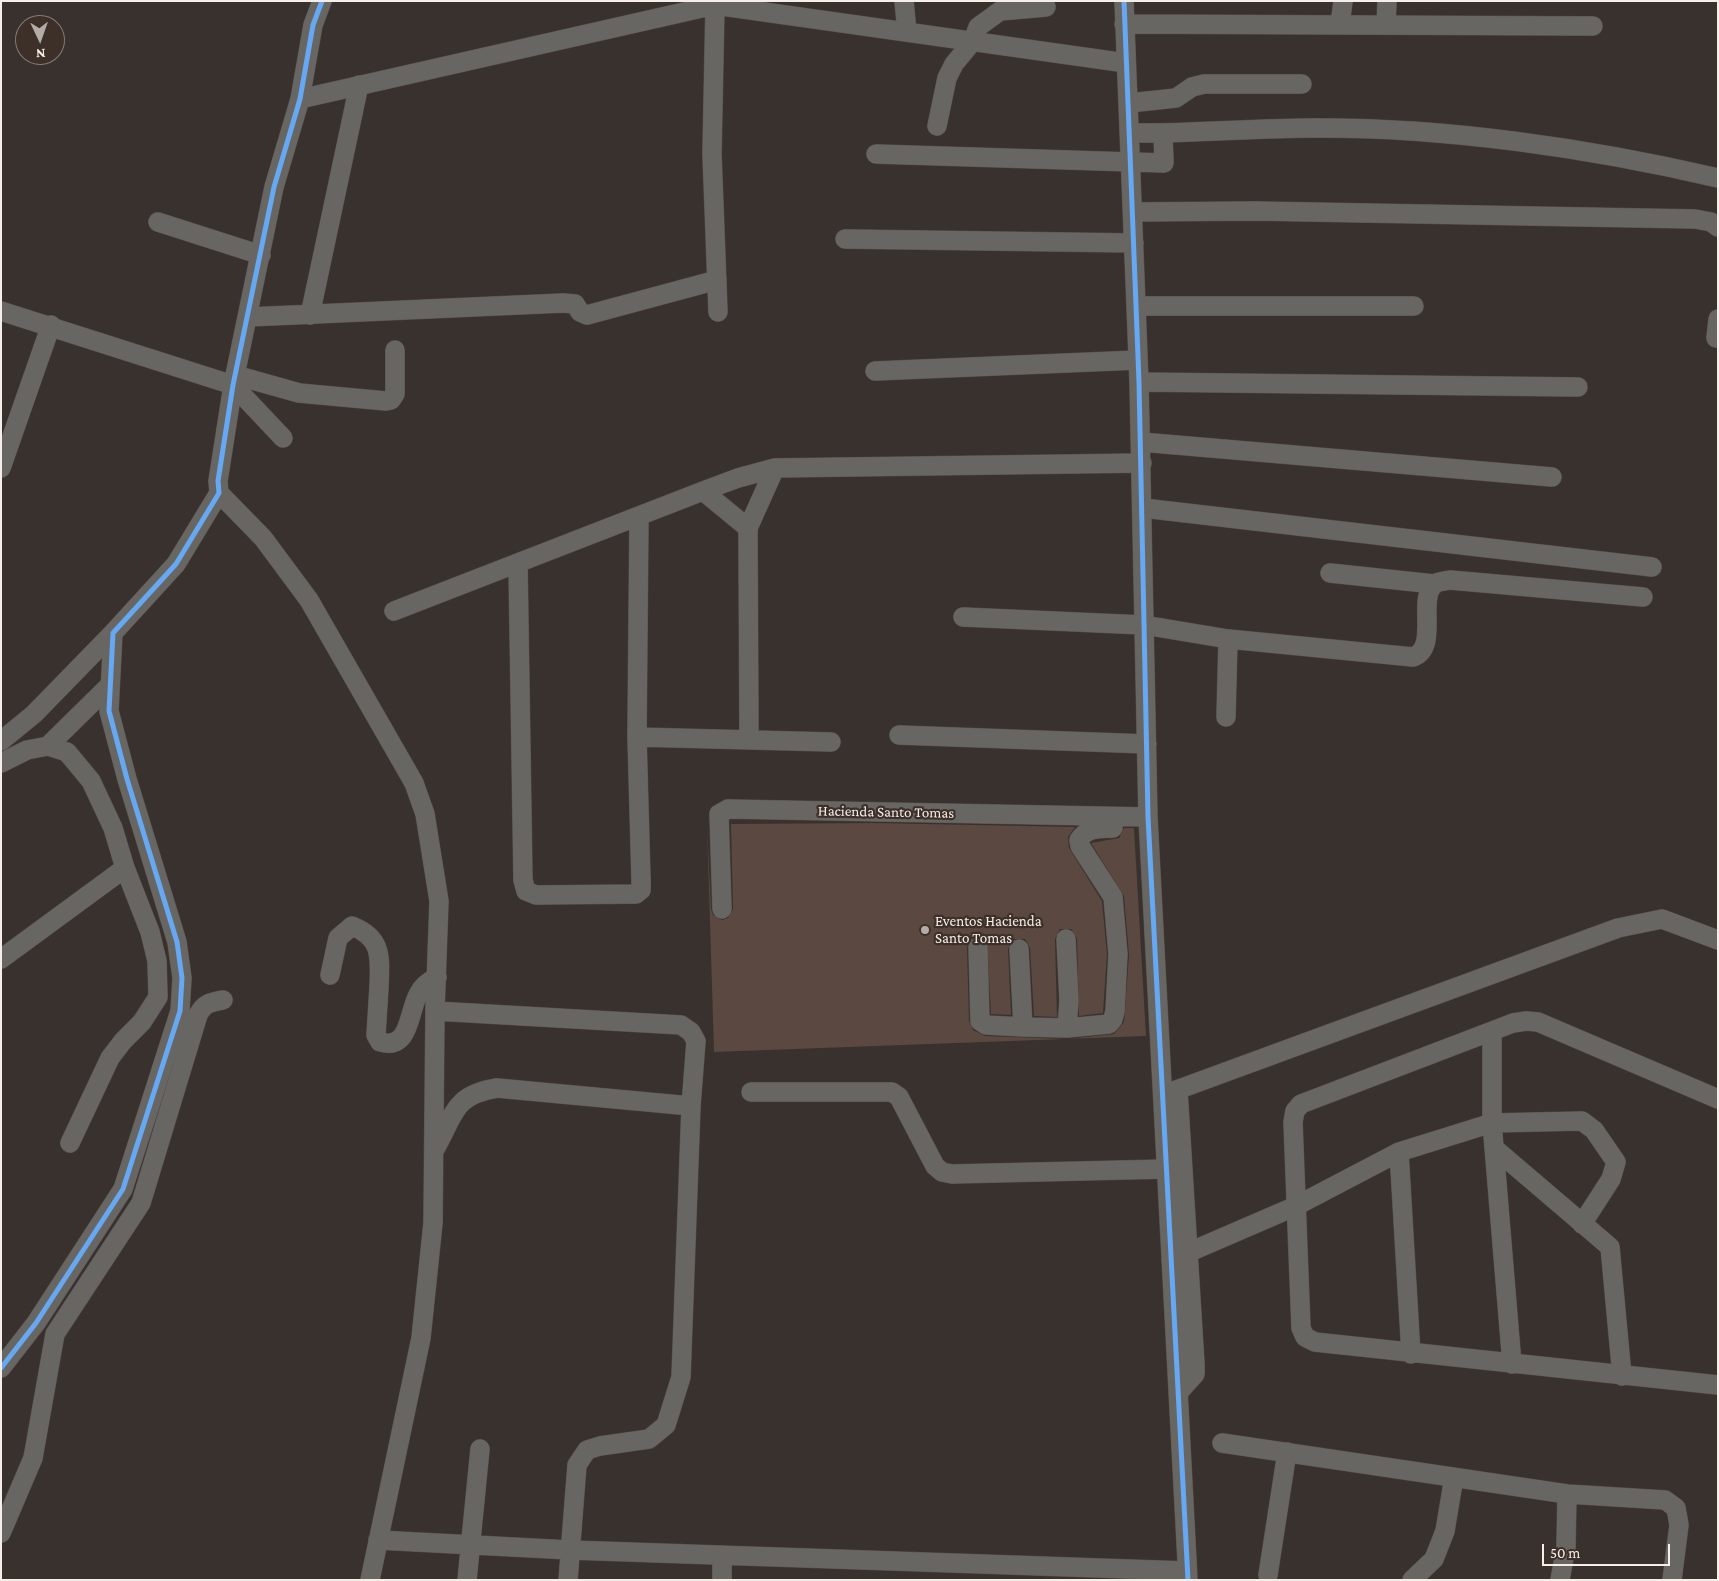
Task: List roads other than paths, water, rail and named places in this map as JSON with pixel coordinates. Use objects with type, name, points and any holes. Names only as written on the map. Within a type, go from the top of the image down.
[{"type":"street","points":[[1,740],[34,714],[113,633],[176,564],[219,493],[218,481],[234,380],[274,187],[300,99],[313,25],[322,1]]},
{"type":"street","points":[[904,1],[907,32]]},
{"type":"street","points":[[378,1540],[570,1550],[1187,1575],[1178,1393],[1179,1257],[1171,1092],[1148,821],[1142,462],[1134,212],[1124,1]]},
{"type":"street","points":[[1340,25],[1343,1]]},
{"type":"street","points":[[1386,1],[1386,25]]},
{"type":"street","points":[[300,99],[715,5],[801,9],[907,32],[1126,63]]},
{"type":"street","points":[[715,5],[712,154],[718,312]]},
{"type":"street","points":[[937,126],[947,78],[954,64],[973,41],[978,27],[1000,11],[1046,6]]},
{"type":"street","points":[[1124,24],[1593,26]]},
{"type":"street","points":[[1128,103],[1176,98],[1192,87],[1204,84],[1302,84]]},
{"type":"street","points":[[310,315],[359,85]]},
{"type":"street","points":[[1130,133],[1313,128],[1470,135],[1661,165],[1718,178]]},
{"type":"street","points":[[876,154],[1164,164],[1163,133]]},
{"type":"street","points":[[1134,212],[1266,211],[1695,219],[1711,222],[1718,226]]},
{"type":"street","points":[[158,222],[260,255]]},
{"type":"street","points":[[845,239],[1134,243]]},
{"type":"street","points":[[248,317],[563,303],[574,304],[580,312],[587,315],[717,280]]},
{"type":"street","points":[[1136,306],[1414,306]]},
{"type":"street","points":[[1,311],[234,380],[299,393],[391,400],[395,394],[395,350]]},
{"type":"street","points":[[1716,338],[1718,318]]},
{"type":"street","points":[[1,468],[51,325]]},
{"type":"street","points":[[874,371],[1138,360]]},
{"type":"street","points":[[234,380],[283,438]]},
{"type":"street","points":[[1139,382],[1578,387]]},
{"type":"street","points":[[1141,442],[1552,477]]},
{"type":"street","points":[[394,611],[703,491],[738,478],[776,468],[1142,462]]},
{"type":"street","points":[[749,740],[748,528],[776,468]]},
{"type":"street","points":[[703,491],[748,528]]},
{"type":"street","points":[[219,493],[263,538],[309,600],[414,783],[425,814],[439,901],[435,1011],[433,1222],[421,1338],[370,1580]]},
{"type":"street","points":[[1143,508],[1652,567]]},
{"type":"street","points":[[518,563],[523,880],[526,891],[536,895],[636,894],[641,890],[637,737],[639,516]]},
{"type":"street","points":[[1330,573],[1434,584],[1450,580],[1643,597]]},
{"type":"street","points":[[963,617],[1144,625],[1228,639],[1413,656],[1422,652],[1425,643],[1429,594],[1434,584]]},
{"type":"street","points":[[1,1368],[36,1323],[123,1189],[180,1011],[182,978],[177,942],[127,779],[109,711],[113,633]]},
{"type":"street","points":[[1226,717],[1228,639]]},
{"type":"street","points":[[48,746],[110,685]]},
{"type":"street","points":[[899,735],[1147,744]]},
{"type":"street","points":[[637,737],[831,742]]},
{"type":"street","points":[[1,763],[27,750],[48,746],[68,752],[91,781],[113,828],[125,868],[150,932],[157,961],[158,997],[142,1022],[123,1040],[110,1058],[70,1143]]},
{"type":"street","name":"Hacienda Santo Tomas","points":[[722,909],[719,814],[728,809],[1148,821]]},
{"type":"street","points":[[978,947],[980,1021],[986,1025],[1067,1028],[1109,1024],[1113,1019],[1115,1011],[1118,954],[1113,897],[1080,846],[1079,840],[1083,833],[1090,830],[1148,821]]},
{"type":"street","points":[[1,959],[125,868]]},
{"type":"street","points":[[1171,1092],[1618,928],[1646,921],[1669,920],[1718,940]]},
{"type":"street","points":[[330,975],[338,938],[352,926],[365,931],[373,940],[380,959],[376,1035],[380,1042],[388,1044],[401,1039],[407,1030],[417,995],[422,988],[436,977]]},
{"type":"street","points":[[1066,939],[1069,1001],[1067,1028]]},
{"type":"street","points":[[1019,949],[1023,1027]]},
{"type":"street","points":[[1,1533],[34,1458],[55,1334],[141,1203],[198,1015],[202,1006],[223,1000]]},
{"type":"street","points":[[435,1011],[681,1025],[691,1032],[696,1041],[691,1106],[681,1378],[666,1425],[650,1439],[600,1446],[587,1450],[577,1465],[568,1580]]},
{"type":"street","points":[[1718,1099],[1538,1022],[1519,1022],[1301,1104],[1295,1111],[1293,1122],[1301,1328],[1305,1337],[1315,1342],[1411,1354],[1718,1385]]},
{"type":"street","points":[[1492,1031],[1492,1123],[1512,1364]]},
{"type":"street","points":[[434,1150],[456,1109],[466,1097],[478,1091],[497,1088],[691,1106]]},
{"type":"street","points":[[751,1092],[892,1092],[899,1097],[935,1166],[942,1172],[952,1174],[1166,1168]]},
{"type":"street","points":[[1171,1092],[1166,1168],[1179,1257]]},
{"type":"street","points":[[1179,1257],[1296,1206],[1399,1152],[1492,1123],[1582,1121],[1594,1130],[1616,1162],[1611,1179],[1582,1224]]},
{"type":"street","points":[[1494,1148],[1610,1247],[1622,1376]]},
{"type":"street","points":[[1399,1152],[1411,1354]]},
{"type":"street","points":[[36,1323],[55,1334]]},
{"type":"street","points":[[1222,1443],[1567,1494],[1665,1500],[1676,1508],[1679,1525],[1672,1580]]},
{"type":"street","points":[[467,1580],[472,1545],[480,1449]]},
{"type":"street","points":[[1268,1575],[1286,1452]]},
{"type":"street","points":[[1412,1580],[1434,1559],[1442,1540],[1454,1477]]},
{"type":"street","points":[[1560,1580],[1566,1547],[1567,1494]]},
{"type":"street","points":[[722,1555],[722,1580]]},
{"type":"place","name":"Eventos Hacienda Santo Tomas","points":[[925,930]]}]
